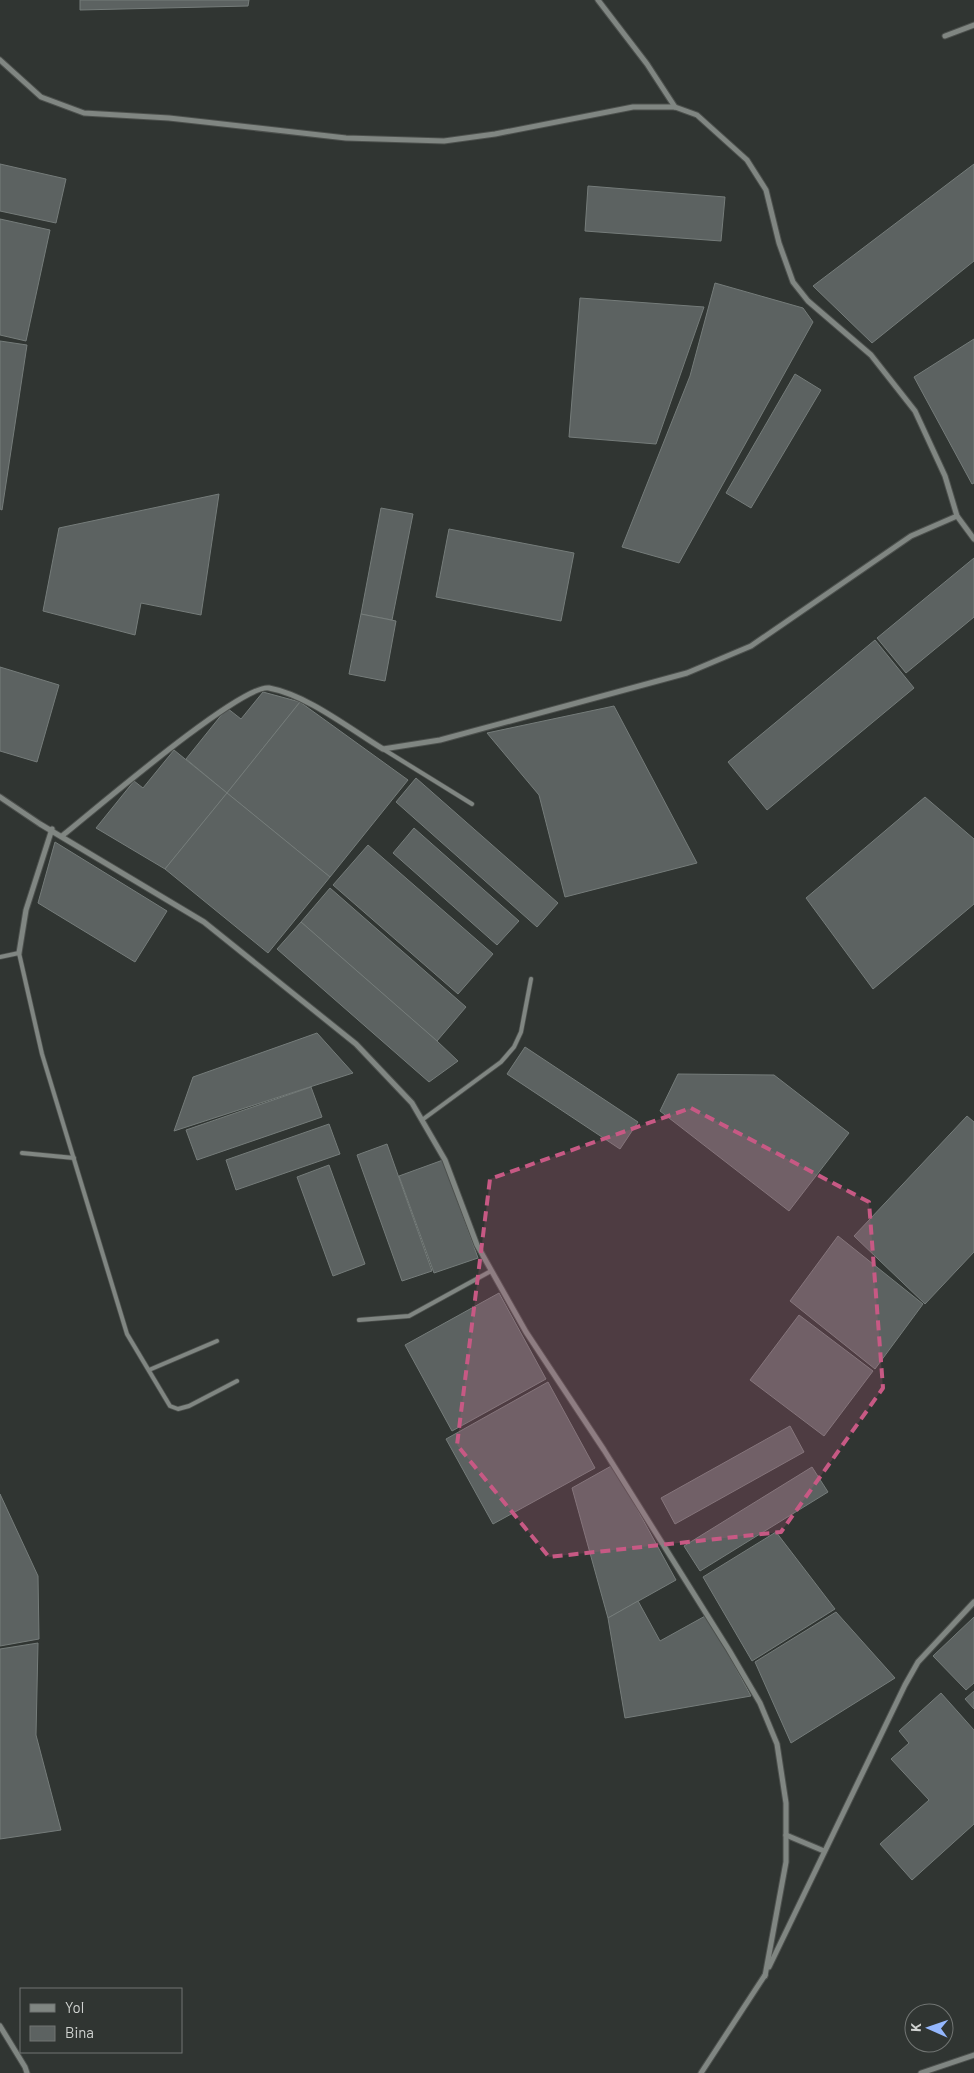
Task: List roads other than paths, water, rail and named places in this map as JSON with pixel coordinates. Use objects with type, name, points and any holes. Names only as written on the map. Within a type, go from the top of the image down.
[{"type":"street","points":[[598,0],[647,64],[675,107]]},
{"type":"street","points":[[945,36],[974,24]]},
{"type":"street","points":[[0,60],[41,97],[84,113],[169,118],[346,138],[444,141],[495,134],[633,107],[675,107],[697,115],[747,160],[766,190],[779,243],[793,282],[808,301],[871,355],[915,411],[945,476],[958,516],[974,539]]},
{"type":"street","points":[[62,836],[176,745],[235,702],[255,691],[267,687],[302,700],[383,749],[440,740],[687,673],[751,646],[911,536],[958,516]]},
{"type":"street","points":[[0,797],[204,922],[356,1044],[412,1102],[445,1160],[477,1245],[491,1271],[526,1332],[609,1459],[760,1703],[777,1744],[786,1803],[786,1862],[765,1976]]},
{"type":"street","points":[[19,953],[26,910],[52,829]]},
{"type":"street","points":[[701,2073],[765,1976],[824,1851],[918,1662],[974,1602]]},
{"type":"street","points":[[786,1834],[824,1851]]},
{"type":"street","points":[[0,2026],[26,2067],[27,2073]]},
{"type":"street","points":[[921,2073],[974,2055]]},
{"type":"lane","points":[[383,749],[472,804]]},
{"type":"lane","points":[[0,957],[19,953],[42,1054],[127,1334],[170,1406],[178,1409],[237,1381]]},
{"type":"lane","points":[[422,1120],[502,1062],[514,1047],[521,1032],[531,979]]},
{"type":"lane","points":[[22,1153],[74,1158]]},
{"type":"lane","points":[[359,1320],[409,1316],[491,1271]]},
{"type":"lane","points":[[149,1370],[217,1341]]}]
